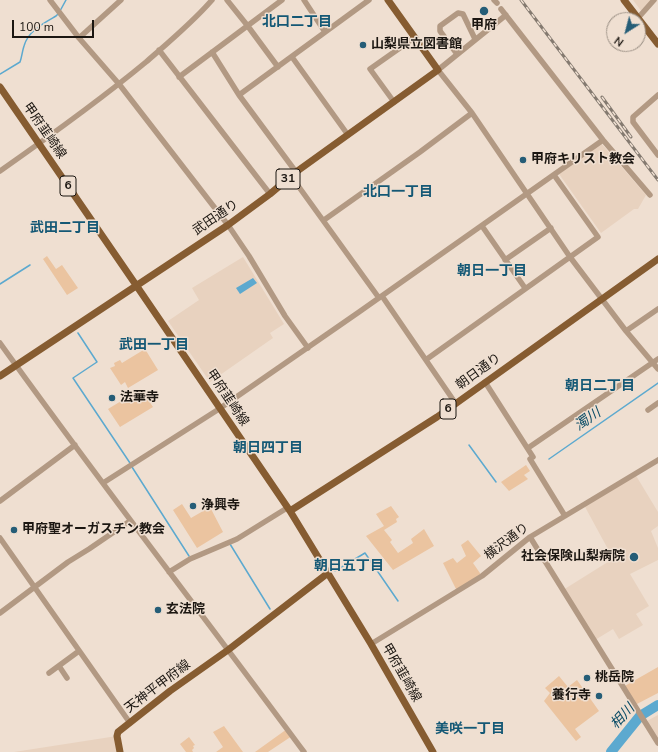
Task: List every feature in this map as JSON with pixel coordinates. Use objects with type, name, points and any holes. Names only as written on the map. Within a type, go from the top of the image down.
[{"type":"main road","points":[[388,0],[438,70]]},
{"type":"main road","points":[[624,0],[633,12]]},
{"type":"main road","points":[[646,28],[658,42]]},
{"type":"main road","name":"武田通り","points":[[0,376],[228,225],[294,174],[438,70]]},
{"type":"main road","name":"甲府韮崎線","points":[[1,92],[39,144],[219,409],[289,509],[371,644],[433,752]]},
{"type":"main road","name":"朝日通り","points":[[289,509],[437,417],[658,259]]},
{"type":"main road","name":"天神平甲府線","points":[[120,752],[117,736],[118,732],[170,691],[228,650],[328,573]]},
{"type":"street","points":[[50,0],[79,38],[119,84],[228,225],[249,256],[285,316],[308,348]]},
{"type":"street","points":[[79,38],[121,0]]},
{"type":"street","points":[[0,171],[39,144],[119,84],[182,31],[212,0]]},
{"type":"street","points":[[227,0],[278,67]]},
{"type":"street","points":[[180,77],[282,0]]},
{"type":"street","points":[[304,0],[326,32]]},
{"type":"street","points":[[240,95],[369,0]]},
{"type":"street","points":[[643,12],[654,0]]},
{"type":"street","points":[[501,9],[650,196]]},
{"type":"street","points":[[457,54],[440,31],[440,26],[458,13],[463,14],[475,40]]},
{"type":"street","points":[[506,15],[438,70],[472,113],[570,257],[626,331],[658,369]]},
{"type":"street","points":[[394,102],[370,69],[414,38]]},
{"type":"street","points":[[159,50],[270,194]]},
{"type":"street","points":[[212,52],[324,220],[427,359],[456,404]]},
{"type":"street","points":[[292,57],[348,135]]},
{"type":"street","points":[[658,95],[633,117],[633,122],[658,155]]},
{"type":"street","points":[[324,220],[472,113]]},
{"type":"street","points":[[103,483],[219,409],[604,140]]},
{"type":"street","points":[[427,359],[525,288],[598,238],[554,175]]},
{"type":"street","points":[[482,226],[525,288]]},
{"type":"street","points":[[505,260],[550,228]]},
{"type":"street","points":[[626,331],[658,309]]},
{"type":"street","points":[[0,343],[130,520],[304,752]]},
{"type":"street","points":[[528,448],[658,359]]},
{"type":"street","points":[[485,382],[528,448],[533,457],[530,459],[565,516]]},
{"type":"street","points":[[648,410],[658,403]]},
{"type":"street","points":[[0,502],[75,445]]},
{"type":"street","name":"横沢通り","points":[[371,644],[482,576],[530,537],[658,460]]},
{"type":"street","points":[[169,572],[190,560],[237,538],[289,509]]},
{"type":"street","points":[[0,613],[68,562],[130,520]]},
{"type":"street","points":[[530,537],[658,743]]},
{"type":"street","points":[[0,538],[130,723]]},
{"type":"street","points":[[49,672],[79,651]]},
{"type":"street","points":[[58,666],[67,678]]},
{"type":"shaded area","points":[[633,0],[651,0],[642,12]]},
{"type":"shaded area","points":[[601,143],[646,195],[638,209],[634,209],[601,233],[559,174]]},
{"type":"shaded area","points":[[47,256],[56,269],[62,265],[78,288],[67,295],[43,259]]},
{"type":"shaded area","points":[[243,257],[284,324],[270,333],[273,338],[210,382],[168,321],[199,300],[192,288]]},
{"type":"shaded area","points":[[145,349],[158,370],[128,388],[125,382],[121,385],[110,368],[115,366],[114,363],[120,360],[122,363]]},
{"type":"shaded area","points":[[141,389],[153,407],[120,427],[108,409]]},
{"type":"shaded area","points":[[526,465],[530,471],[524,475],[528,479],[509,491],[501,482]]},
{"type":"shaded area","name":"社会保険山梨病院","points":[[635,474],[658,512],[658,526],[651,531],[658,548],[658,560],[630,574],[649,606],[636,614],[643,625],[619,639],[613,629],[595,640],[563,590],[611,560],[609,551],[584,505]]},
{"type":"shaded area","points":[[182,504],[191,518],[210,507],[223,532],[197,548],[173,510]]},
{"type":"shaded area","points":[[391,506],[399,517],[396,519],[397,522],[384,530],[392,540],[390,542],[398,553],[413,543],[411,539],[424,529],[434,546],[393,570],[366,536],[384,526],[376,514]]},
{"type":"shaded area","points":[[468,540],[481,556],[473,563],[482,576],[457,591],[443,563],[453,558],[457,563],[466,556],[461,545]]},
{"type":"shaded area","points":[[658,667],[658,693],[635,705],[623,687]]},
{"type":"shaded area","points":[[559,676],[568,687],[577,680],[599,711],[575,729],[581,737],[576,741],[544,701],[550,693],[545,688]]},
{"type":"shaded area","points":[[658,715],[658,740],[647,721]]},
{"type":"shaded area","points":[[224,726],[243,752],[216,752],[223,747],[213,732]]},
{"type":"shaded area","points":[[287,729],[292,736],[268,752],[255,752]]},
{"type":"shaded area","points":[[117,736],[120,752],[14,752]]},
{"type":"shaded area","points":[[189,737],[195,745],[193,746],[193,752],[186,752],[180,744]]},
{"type":"water","points":[[253,278],[257,283],[240,294],[236,288]]},
{"type":"waterway","points":[[60,11],[66,0]]},
{"type":"waterway","points":[[0,74],[20,62],[24,46],[29,36],[37,28],[58,14]]},
{"type":"waterway","points":[[0,284],[30,265]]},
{"type":"waterway","points":[[78,333],[97,362],[73,378],[130,463]]},
{"type":"waterway","name":"濁川","points":[[549,459],[658,383]]},
{"type":"waterway","points":[[469,445],[496,482]]},
{"type":"waterway","points":[[132,467],[189,556]]},
{"type":"waterway","points":[[230,544],[270,609]]},
{"type":"waterway","points":[[335,571],[365,553],[398,601]]},
{"type":"waterway","name":"相川","points":[[611,752],[640,716],[658,705]]},
{"type":"railway","points":[[521,0],[658,180]]},
{"type":"railway","points":[[602,97],[631,137]]},
{"type":"place","name":"甲府","points":[[484,11]]},
{"type":"place","name":"山梨県立図書館","points":[[363,45]]},
{"type":"place","name":"甲府キリスト教会","points":[[523,160]]},
{"type":"place","name":"法華寺","points":[[112,398]]},
{"type":"place","name":"浄興寺","points":[[193,506]]},
{"type":"place","name":"甲府聖オーガスチン教会","points":[[14,530]]},
{"type":"place","name":"社会保険山梨病院","points":[[634,557]]},
{"type":"place","name":"玄法院","points":[[158,610]]},
{"type":"place","name":"桃岳院","points":[[587,678]]},
{"type":"place","name":"養行寺","points":[[599,696]]},
{"type":"district","name":"北口二丁目","points":[[297,23]]},
{"type":"district","name":"北口一丁目","points":[[398,193]]},
{"type":"district","name":"武田二丁目","points":[[65,229]]},
{"type":"district","name":"朝日一丁目","points":[[492,272]]},
{"type":"district","name":"武田一丁目","points":[[154,346]]},
{"type":"district","name":"朝日二丁目","points":[[600,387]]},
{"type":"district","name":"朝日四丁目","points":[[268,449]]},
{"type":"district","name":"朝日五丁目","points":[[349,567]]},
{"type":"district","name":"美咲一丁目","points":[[470,730]]}]
